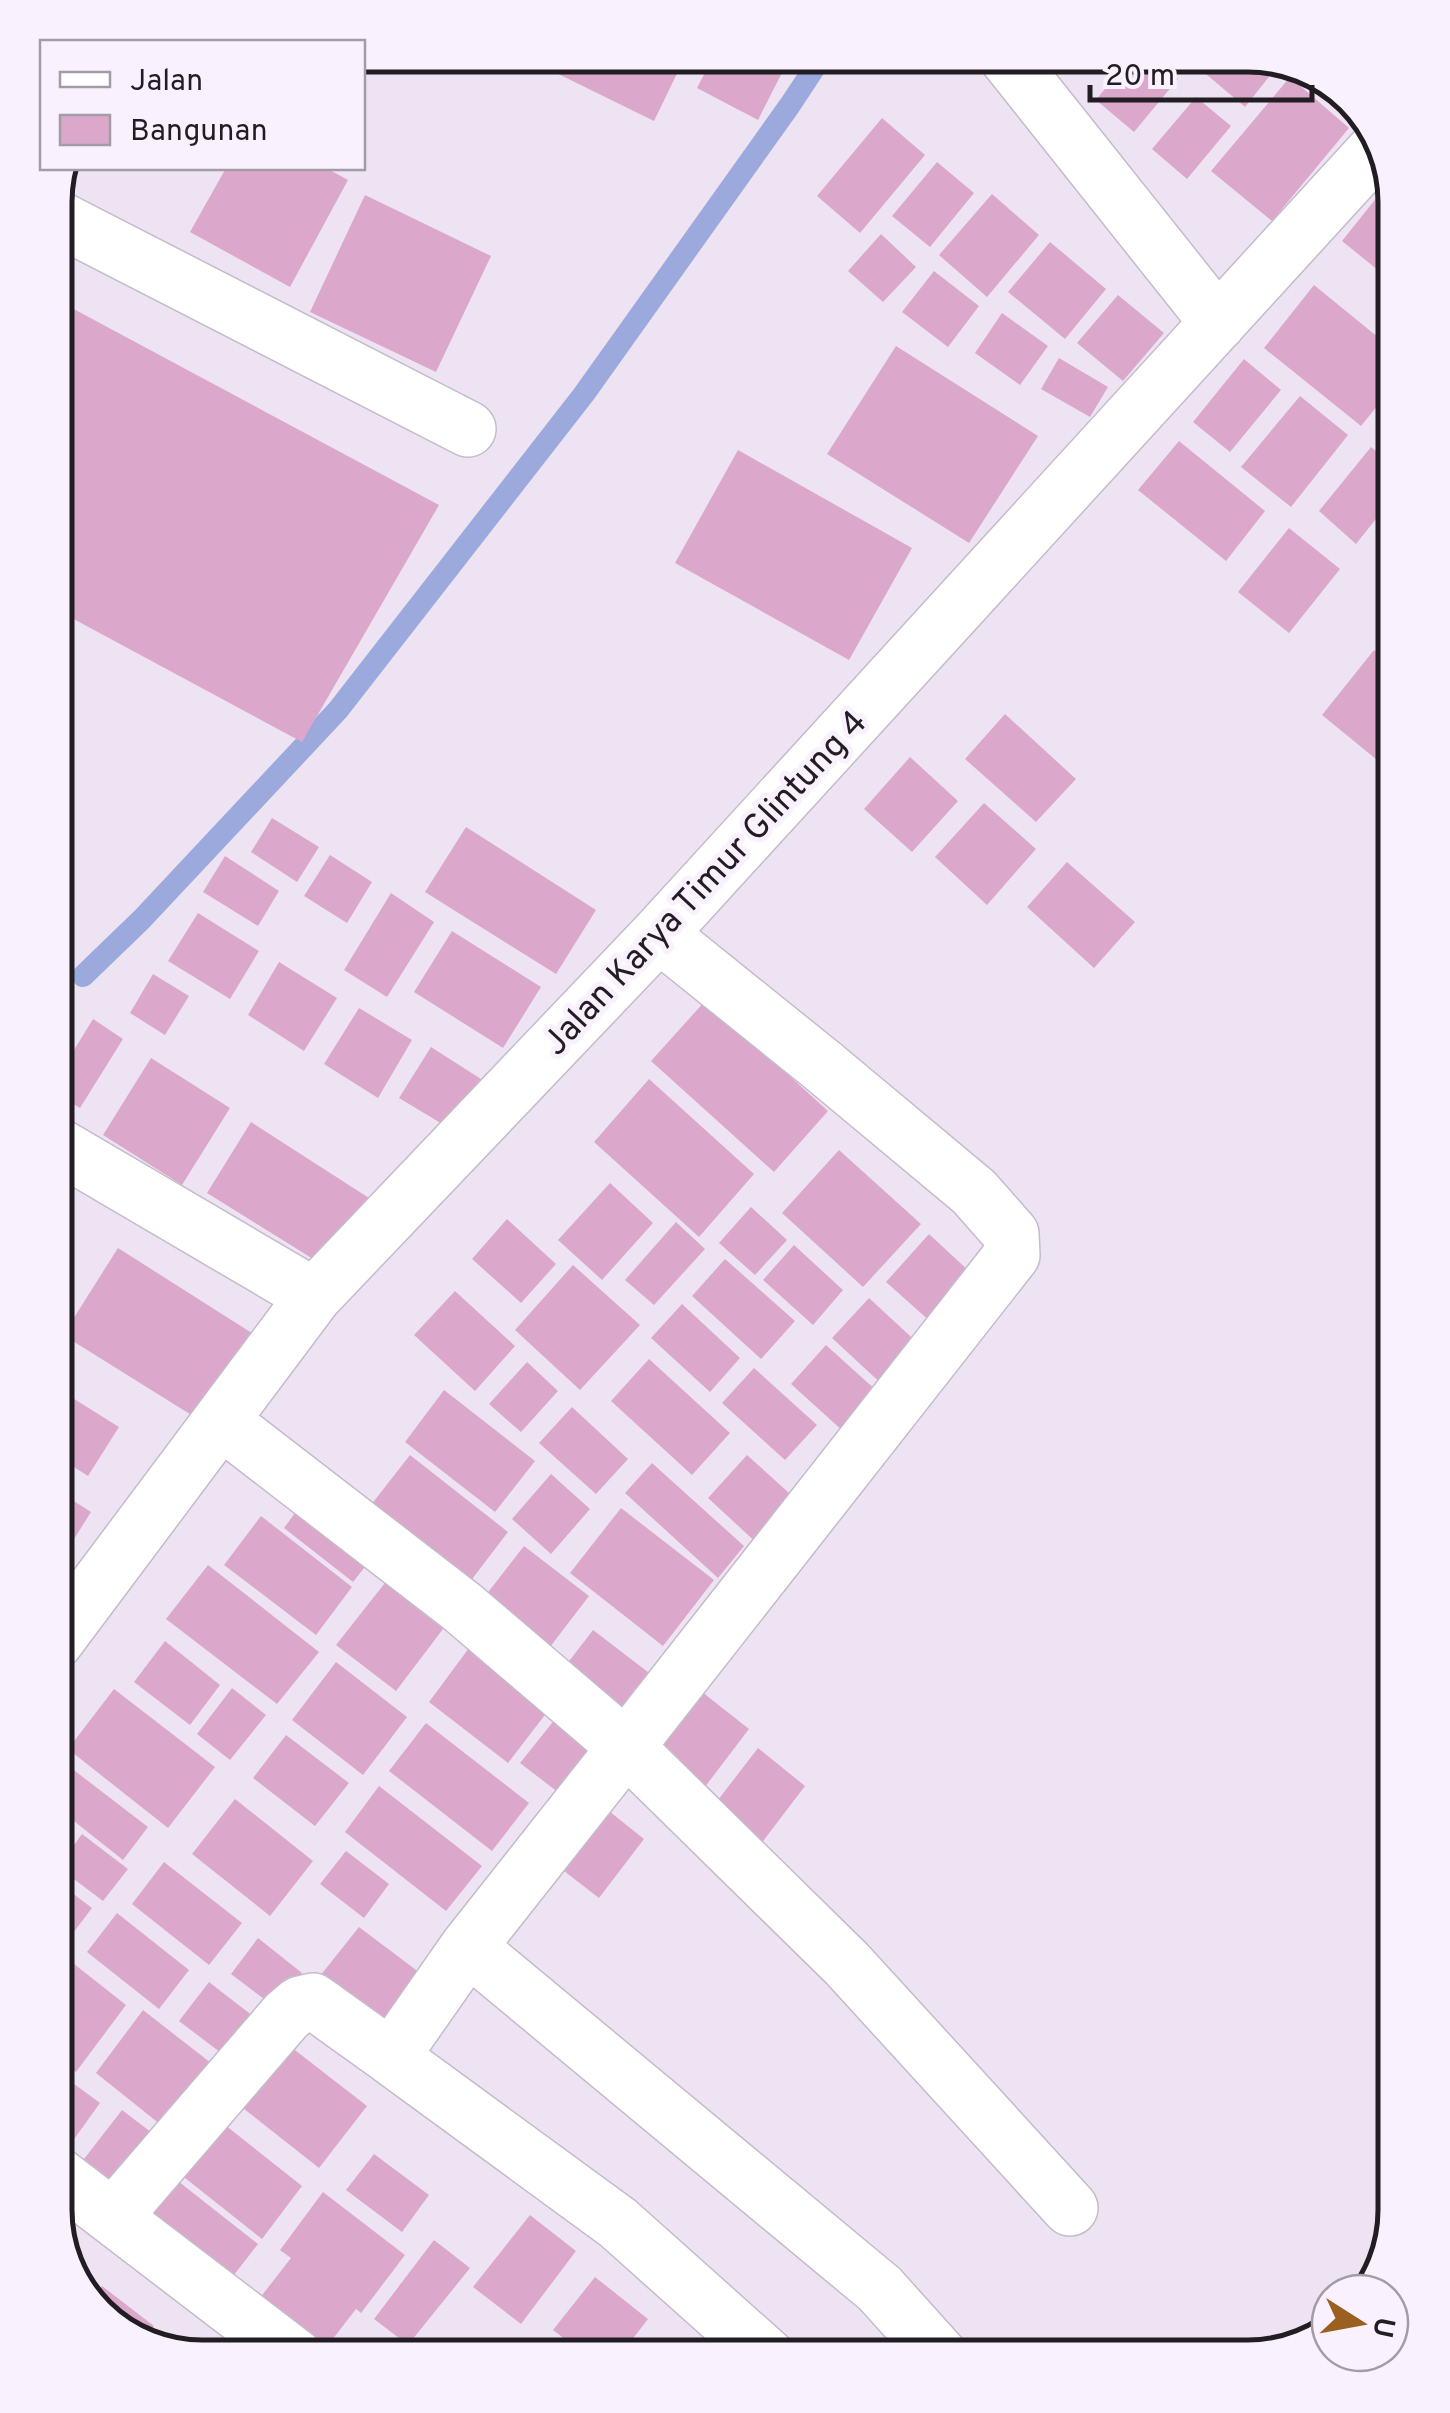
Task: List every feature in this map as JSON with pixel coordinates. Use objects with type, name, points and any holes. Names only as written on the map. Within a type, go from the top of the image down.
[{"type":"street","points":[[1019,73],[1218,323]]},
{"type":"street","name":"Jalan Karya Timur Glintung 4","points":[[72,1605],[221,1421],[314,1296],[659,934],[1369,158]]},
{"type":"street","points":[[73,226],[468,429]]},
{"type":"street","points":[[391,2057],[468,1947],[1012,1255],[1011,1234],[974,1192],[659,934]]},
{"type":"street","points":[[73,1154],[314,1296]]},
{"type":"street","points":[[221,1421],[462,1607],[626,1747],[847,1964],[1070,2208]]},
{"type":"street","points":[[468,1947],[880,2289],[926,2340]]},
{"type":"street","points":[[112,2217],[286,2016],[300,2004],[313,2001],[618,2223],[749,2340]]},
{"type":"street","points":[[72,2186],[273,2340]]},
{"type":"building","points":[[555,72],[678,72],[654,121]]},
{"type":"building","points":[[705,72],[782,73],[758,120],[697,88]]},
{"type":"building","points":[[1118,73],[1171,73],[1178,79],[1134,132],[1096,100]]},
{"type":"building","points":[[1205,73],[1271,75],[1245,107]]},
{"type":"building","points":[[1288,79],[1349,128],[1272,221],[1211,171]]},
{"type":"building","points":[[1196,97],[1231,126],[1187,179],[1152,149]]},
{"type":"building","points":[[882,118],[925,155],[860,233],[817,196]]},
{"type":"building","points":[[937,162],[974,193],[930,247],[892,216]]},
{"type":"building","points":[[225,170],[330,170],[348,180],[290,287],[190,232]]},
{"type":"building","points":[[992,194],[1039,235],[987,297],[939,255]]},
{"type":"building","points":[[365,195],[491,256],[436,372],[310,312]]},
{"type":"building","points":[[1377,197],[1378,270],[1342,241]]},
{"type":"building","points":[[881,234],[916,267],[883,302],[848,271]]},
{"type":"building","points":[[1050,242],[1106,289],[1065,339],[1008,292]]},
{"type":"building","points":[[934,271],[979,306],[948,347],[902,312]]},
{"type":"building","points":[[1314,285],[1378,337],[1378,405],[1361,426],[1264,348]]},
{"type":"building","points":[[1118,295],[1164,333],[1123,381],[1077,343]]},
{"type":"building","points":[[73,309],[439,505],[302,742],[73,619]]},
{"type":"building","points":[[1002,313],[1048,346],[1020,385],[975,353]]},
{"type":"building","points":[[896,346],[1038,436],[969,543],[827,454]]},
{"type":"building","points":[[1059,358],[1108,387],[1090,417],[1041,389]]},
{"type":"building","points":[[1244,359],[1281,390],[1230,452],[1193,422]]},
{"type":"building","points":[[1300,396],[1348,435],[1291,507],[1241,467]]},
{"type":"building","points":[[1179,441],[1265,511],[1226,561],[1138,490]]},
{"type":"building","points":[[1371,447],[1378,453],[1378,516],[1356,544],[1319,511]]},
{"type":"building","points":[[738,450],[912,548],[849,660],[675,563]]},
{"type":"building","points":[[1289,528],[1340,569],[1289,633],[1238,592]]},
{"type":"building","points":[[1374,650],[1378,653],[1378,761],[1322,715]]},
{"type":"building","points":[[1005,714],[1076,779],[1036,822],[965,759]]},
{"type":"building","points":[[910,757],[958,801],[912,852],[864,809]]},
{"type":"building","points":[[984,803],[1036,849],[987,905],[935,857]]},
{"type":"building","points":[[272,818],[319,847],[297,882],[251,852]]},
{"type":"building","points":[[466,827],[596,910],[556,974],[425,892]]},
{"type":"building","points":[[330,855],[372,882],[347,923],[304,896]]},
{"type":"building","points":[[225,856],[279,891],[258,926],[203,892]]},
{"type":"building","points":[[1067,862],[1135,922],[1094,968],[1027,907]]},
{"type":"building","points":[[391,893],[434,922],[387,997],[344,970]]},
{"type":"building","points":[[198,913],[259,951],[230,999],[168,961]]},
{"type":"building","points":[[452,931],[541,987],[503,1048],[414,992]]},
{"type":"building","points":[[279,962],[337,998],[304,1051],[248,1015]]},
{"type":"building","points":[[153,974],[189,996],[165,1035],[130,1013]]},
{"type":"building","points":[[706,1000],[828,1111],[774,1172],[651,1061]]},
{"type":"building","points":[[359,1008],[412,1040],[378,1098],[324,1064]]},
{"type":"building","points":[[93,1019],[123,1039],[80,1108],[73,1104],[73,1052]]},
{"type":"building","points":[[431,1047],[481,1079],[449,1128],[399,1098]]},
{"type":"building","points":[[151,1058],[230,1108],[182,1185],[103,1135]]},
{"type":"building","points":[[649,1079],[754,1174],[699,1237],[594,1142]]},
{"type":"building","points":[[251,1122],[369,1198],[326,1267],[207,1193]]},
{"type":"building","points":[[839,1150],[921,1224],[863,1287],[782,1213]]},
{"type":"building","points":[[610,1183],[653,1223],[602,1280],[558,1240]]},
{"type":"building","points":[[751,1207],[787,1240],[755,1275],[719,1243]]},
{"type":"building","points":[[507,1219],[556,1264],[521,1303],[472,1259]]},
{"type":"building","points":[[676,1222],[705,1249],[654,1305],[625,1280]]},
{"type":"building","points":[[929,1234],[984,1285],[941,1331],[886,1282]]},
{"type":"building","points":[[794,1245],[843,1290],[813,1325],[763,1280]]},
{"type":"building","points":[[118,1248],[255,1335],[201,1421],[72,1341],[72,1320]]},
{"type":"building","points":[[725,1259],[795,1321],[761,1359],[692,1296]]},
{"type":"building","points":[[573,1265],[640,1325],[580,1390],[515,1330]]},
{"type":"building","points":[[455,1291],[515,1346],[475,1391],[414,1335]]},
{"type":"building","points":[[869,1298],[922,1347],[886,1388],[832,1338]]},
{"type":"building","points":[[682,1304],[740,1358],[710,1392],[651,1338]]},
{"type":"building","points":[[826,1345],[889,1402],[854,1441],[791,1384]]},
{"type":"building","points":[[649,1359],[730,1433],[692,1475],[611,1401]]},
{"type":"building","points":[[527,1362],[558,1391],[521,1432],[489,1404]]},
{"type":"building","points":[[754,1368],[817,1425],[785,1460],[722,1403]]},
{"type":"building","points":[[444,1390],[535,1461],[495,1512],[405,1442]]},
{"type":"building","points":[[72,1398],[119,1427],[88,1476],[72,1466]]},
{"type":"building","points":[[572,1407],[628,1459],[596,1494],[539,1443]]},
{"type":"building","points":[[410,1455],[508,1532],[466,1587],[367,1510]]},
{"type":"building","points":[[747,1455],[799,1502],[760,1546],[708,1498]]},
{"type":"building","points":[[652,1463],[744,1546],[718,1578],[625,1493]]},
{"type":"building","points":[[551,1474],[590,1509],[551,1554],[512,1519]]},
{"type":"building","points":[[309,1494],[379,1549],[353,1582],[284,1528]]},
{"type":"building","points":[[72,1500],[91,1512],[72,1542]]},
{"type":"building","points":[[621,1508],[714,1580],[663,1646],[570,1573]]},
{"type":"building","points":[[261,1516],[352,1587],[316,1635],[224,1565]]},
{"type":"building","points":[[524,1546],[589,1596],[540,1660],[475,1609]]},
{"type":"building","points":[[208,1565],[319,1652],[277,1704],[166,1619]]},
{"type":"building","points":[[388,1579],[446,1625],[396,1691],[336,1645]]},
{"type":"building","points":[[593,1630],[661,1682],[621,1734],[553,1682]]},
{"type":"building","points":[[165,1641],[220,1685],[190,1725],[134,1682]]},
{"type":"building","points":[[472,1644],[551,1707],[508,1763],[429,1702]]},
{"type":"building","points":[[336,1662],[407,1717],[363,1775],[292,1720]]},
{"type":"building","points":[[232,1688],[266,1715],[230,1760],[197,1734]]},
{"type":"building","points":[[697,1688],[749,1729],[698,1796],[645,1755]]},
{"type":"building","points":[[114,1689],[215,1767],[168,1828],[72,1752],[72,1743]]},
{"type":"building","points":[[560,1713],[601,1745],[563,1796],[520,1763]]},
{"type":"building","points":[[426,1723],[529,1803],[492,1851],[389,1771]]},
{"type":"building","points":[[286,1735],[349,1783],[315,1826],[253,1778]]},
{"type":"building","points":[[758,1748],[805,1786],[760,1845],[711,1809]]},
{"type":"building","points":[[72,1769],[148,1827],[123,1860],[72,1820]]},
{"type":"building","points":[[379,1786],[482,1866],[446,1911],[345,1832]]},
{"type":"building","points":[[589,1795],[644,1839],[599,1898],[542,1854]]},
{"type":"building","points":[[235,1799],[313,1861],[270,1916],[192,1854]]},
{"type":"building","points":[[82,1834],[128,1869],[103,1901],[72,1878],[72,1848]]},
{"type":"building","points":[[346,1851],[389,1884],[364,1918],[320,1884]]},
{"type":"building","points":[[164,1862],[242,1923],[209,1965],[132,1904]]},
{"type":"building","points":[[72,1893],[92,1908],[72,1934]]},
{"type":"building","points":[[117,1913],[189,1970],[159,2009],[87,1952]]},
{"type":"building","points":[[359,1927],[432,1982],[393,2032],[320,1976]]},
{"type":"building","points":[[258,1938],[302,1973],[276,2008],[231,1974]]},
{"type":"building","points":[[72,1962],[126,2005],[76,2072],[72,2069]]},
{"type":"building","points":[[209,1982],[258,2020],[229,2059],[179,2021]]},
{"type":"building","points":[[143,2010],[220,2070],[171,2133],[96,2073]]},
{"type":"building","points":[[282,2040],[367,2106],[319,2168],[234,2101]]},
{"type":"building","points":[[72,2083],[100,2103],[72,2142]]},
{"type":"building","points":[[122,2110],[160,2139],[121,2189],[84,2159]]},
{"type":"building","points":[[220,2121],[302,2186],[262,2239],[180,2174]]},
{"type":"building","points":[[374,2154],[429,2195],[402,2232],[346,2190]]},
{"type":"building","points":[[164,2170],[258,2244],[230,2280],[136,2207]]},
{"type":"building","points":[[323,2192],[405,2255],[361,2313],[356,2309],[332,2340],[291,2340],[249,2312],[291,2258],[280,2250]]},
{"type":"building","points":[[530,2215],[576,2251],[521,2324],[473,2287]]},
{"type":"building","points":[[434,2240],[470,2268],[412,2340],[401,2340],[374,2319]]},
{"type":"building","points":[[595,2277],[648,2319],[632,2340],[566,2340],[553,2330]]},
{"type":"building","points":[[102,2286],[154,2326],[151,2330],[130,2319],[100,2290]]},
{"type":"waterway","points":[[83,976],[142,919],[338,710],[584,394],[811,73]]}]
